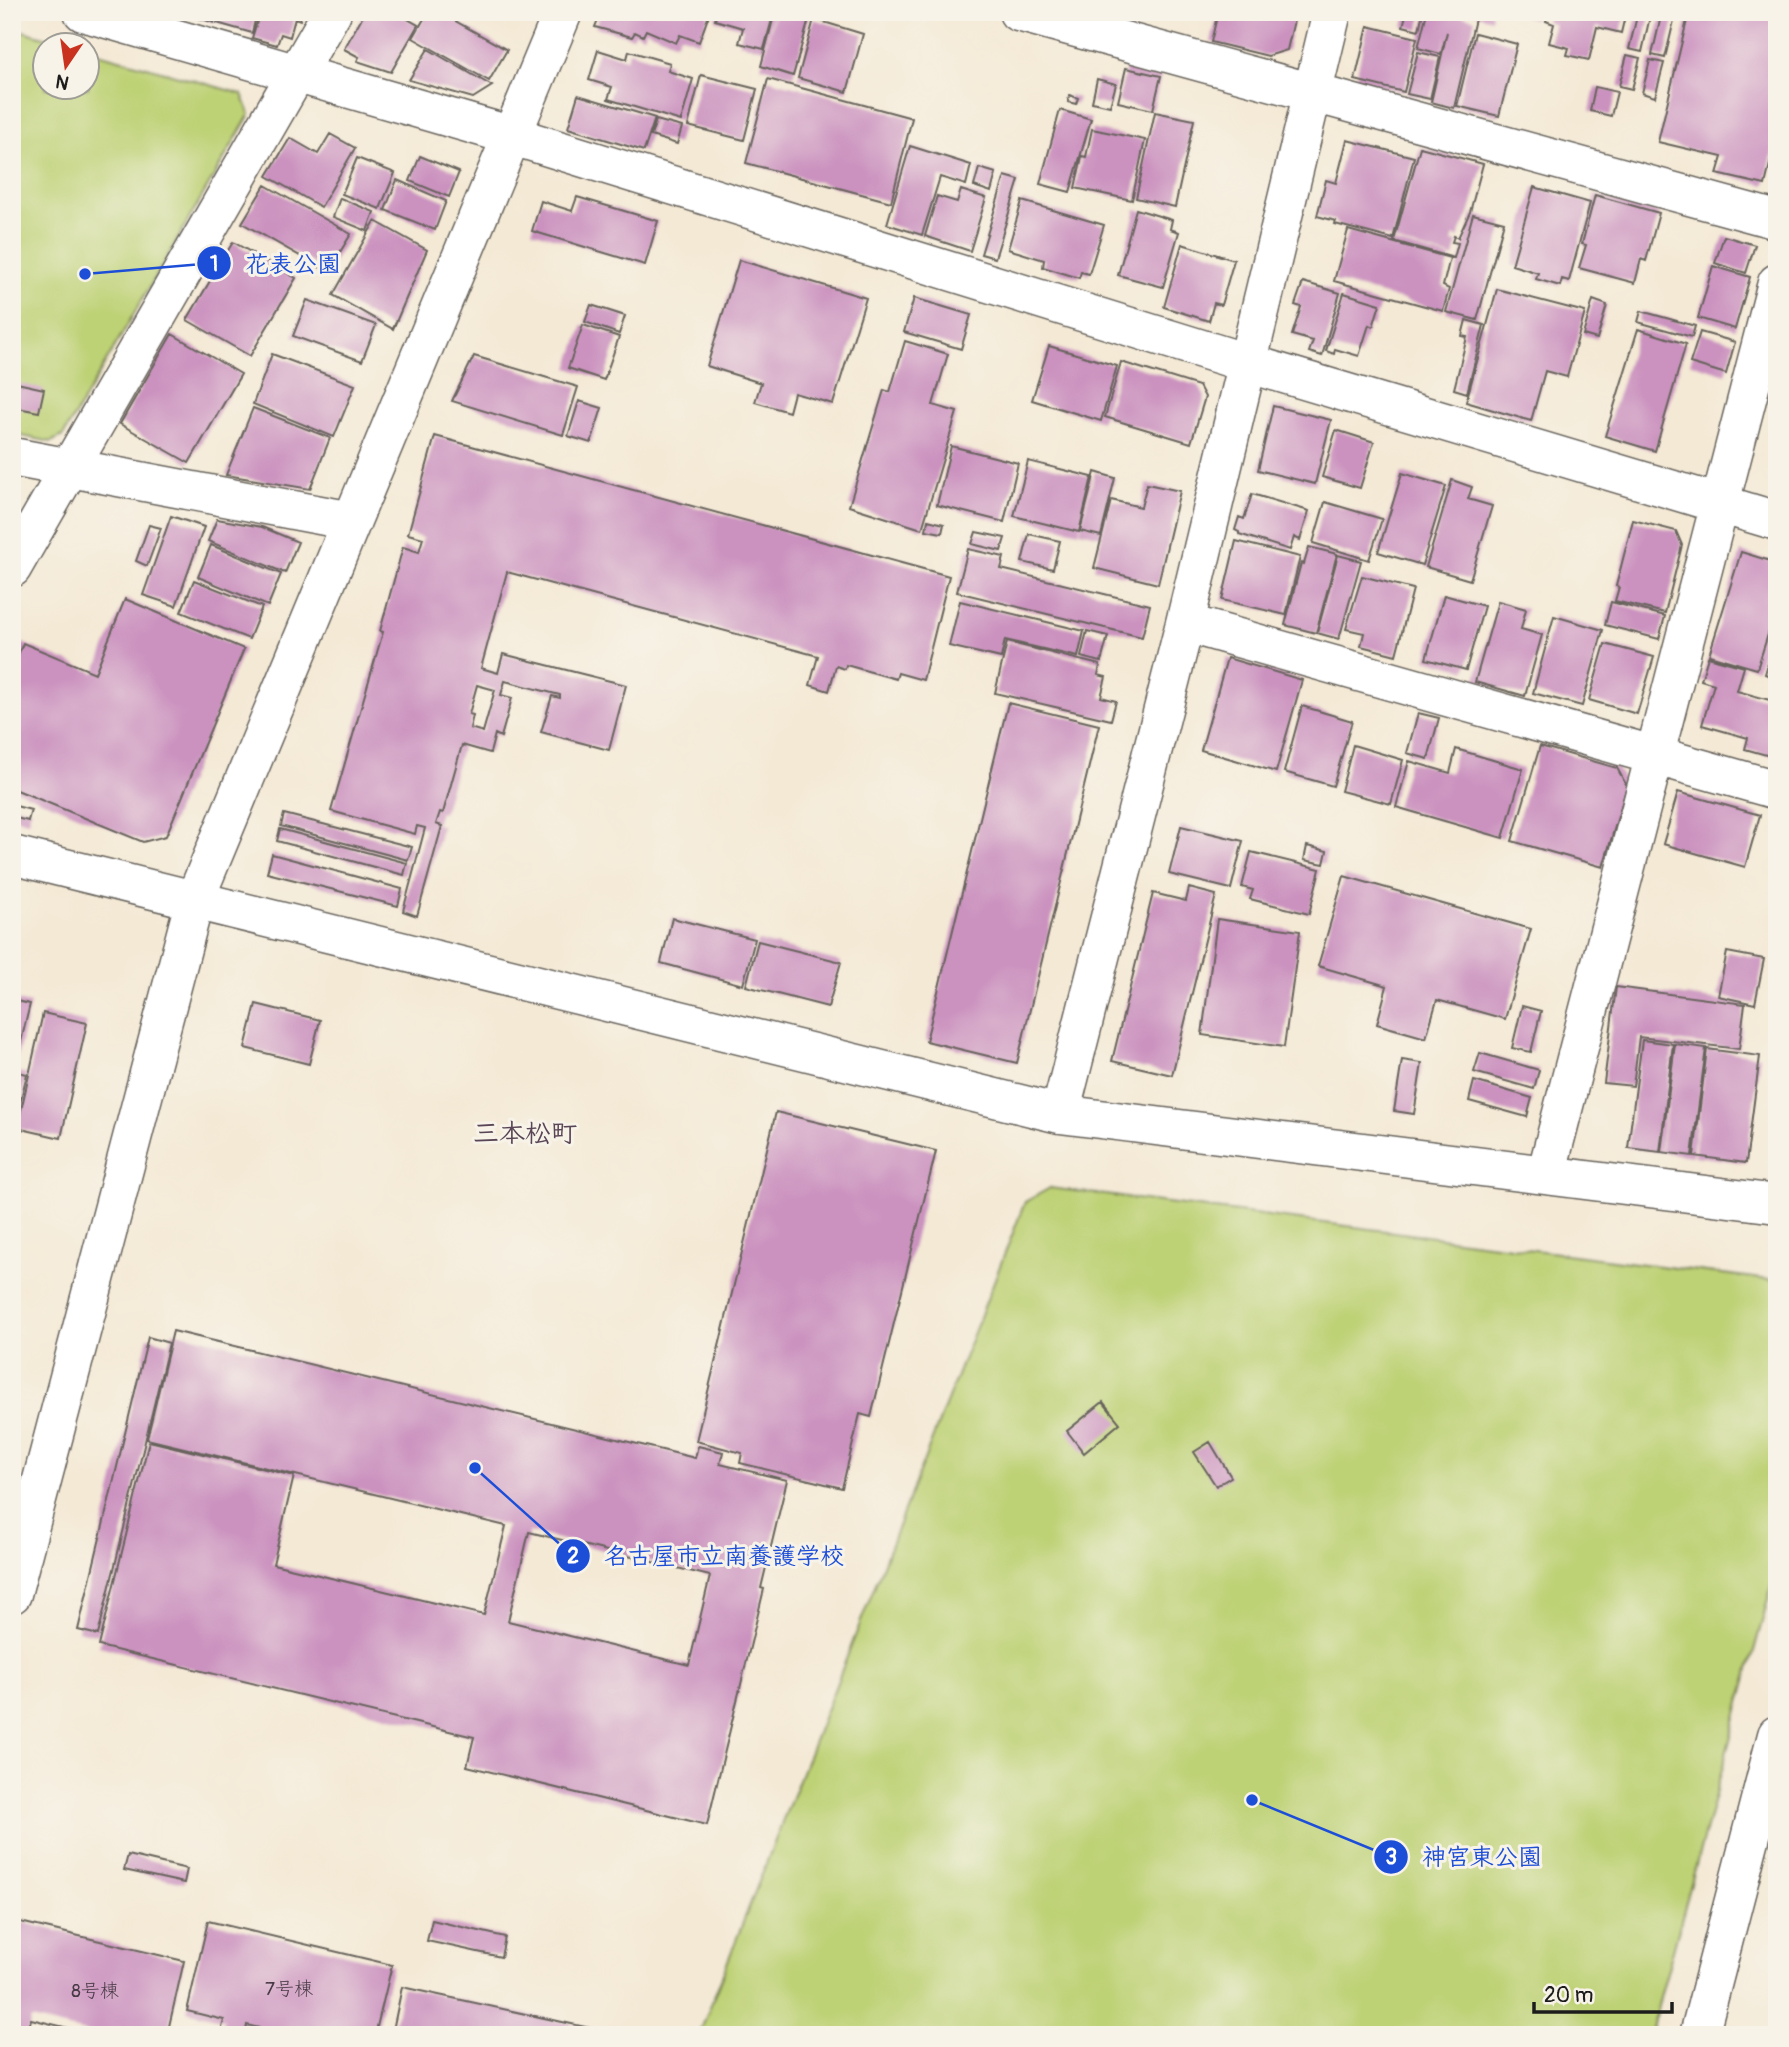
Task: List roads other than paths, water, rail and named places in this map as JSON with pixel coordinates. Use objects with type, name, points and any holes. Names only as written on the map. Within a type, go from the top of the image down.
[{"type":"street","points":[[83,12],[513,136],[1247,363],[1777,521]]},
{"type":"street","points":[[12,568],[331,12]]},
{"type":"street","points":[[12,1594],[195,899],[563,12]]},
{"type":"street","points":[[1018,12],[1777,220]]},
{"type":"street","points":[[1060,1114],[1185,623],[1332,12]]},
{"type":"street","points":[[1546,1175],[1777,283]]},
{"type":"street","points":[[12,457],[352,521]]},
{"type":"street","points":[[1185,623],[1777,790]]},
{"type":"street","points":[[12,855],[1060,1114],[1777,1204]]},
{"type":"street","points":[[1699,2035],[1777,1735]]},
{"type":"place","name":"花表公園","points":[[85,274]]},
{"type":"place","name":"名古屋市立南養護学校","points":[[475,1468]]},
{"type":"place","name":"神宮東公園","points":[[1252,1800]]},
{"type":"district","name":"三本松町","points":[[525,1133]]}]
